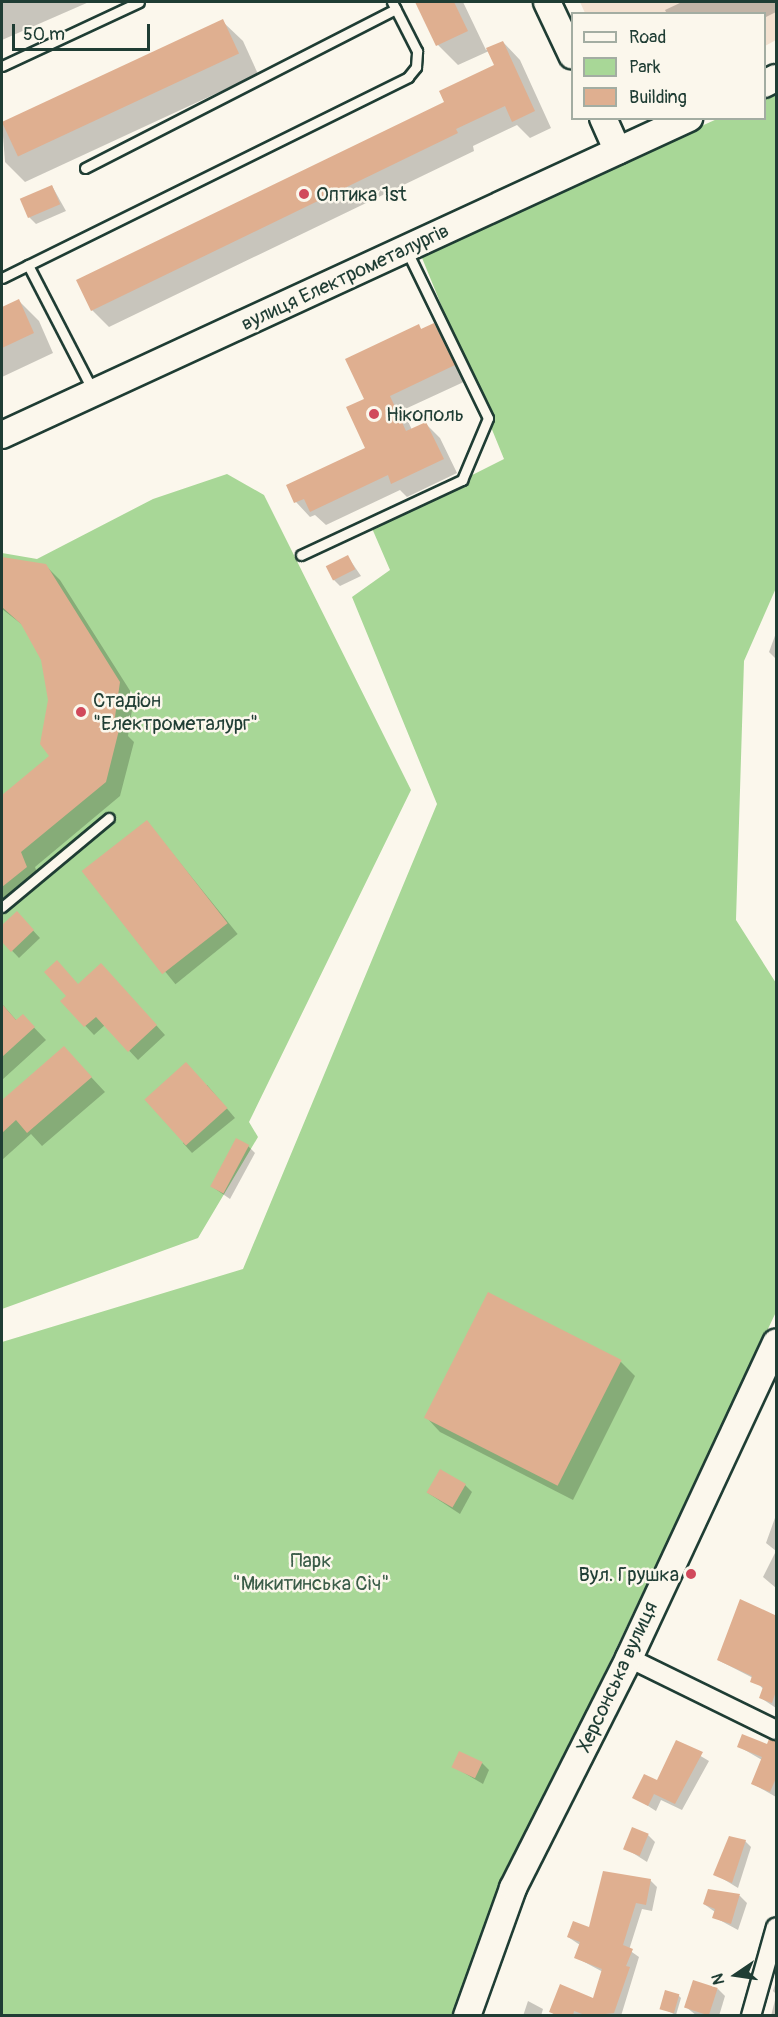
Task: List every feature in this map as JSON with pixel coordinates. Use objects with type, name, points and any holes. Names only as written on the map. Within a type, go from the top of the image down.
[{"type":"main road","points":[[547,2],[571,52]]},
{"type":"main road","points":[[604,120],[618,151]]},
{"type":"main road","name":"вулиця Електрометалургів","points":[[2,435],[685,120]]},
{"type":"main road","name":"Херсонська вулиця","points":[[467,2016],[513,1888],[629,1658],[777,1343]]},
{"type":"street","points":[[629,1658],[777,1730]]},
{"type":"street","points":[[751,2016],[777,1927]]},
{"type":"lane","points":[[2,66],[139,2]]},
{"type":"lane","points":[[2,278],[408,77],[416,67],[417,51],[394,5],[85,168]]},
{"type":"lane","points":[[301,555],[462,480],[488,418],[406,249]]},
{"type":"lane","points":[[28,265],[94,393]]},
{"type":"lane","points":[[2,908],[109,818]]},
{"type":"shaded area","points":[[580,2],[776,2],[776,40],[766,45],[766,12],[585,12]]},
{"type":"green space","name":"Парк \"Микитинська Січ\"","points":[[776,91],[776,588],[744,661],[736,920],[776,983],[776,1312],[565,1756],[466,1975],[454,2015],[2,2016],[2,1342],[243,1269],[437,804],[352,597],[390,570],[371,526],[504,459],[420,253],[715,120],[766,120],[766,96]]},
{"type":"green space","points":[[227,474],[264,495],[411,790],[249,1122],[258,1137],[198,1238],[2,1309],[2,553],[37,559],[153,499]]},
{"type":"building","points":[[415,2],[454,2],[468,31],[436,46]]},
{"type":"building","points":[[223,19],[239,53],[18,157],[2,122]]},
{"type":"building","points":[[503,41],[535,111],[512,122],[505,106],[456,129],[458,133],[91,311],[76,280],[444,102],[439,91],[494,65],[486,48]]},
{"type":"building","points":[[52,185],[60,204],[28,218],[20,199]]},
{"type":"building","points":[[19,299],[34,333],[2,348],[2,307]]},
{"type":"building","name":"Нікополь","points":[[434,323],[455,365],[390,396],[406,431],[426,422],[444,459],[391,484],[388,475],[310,512],[304,499],[294,503],[286,485],[365,448],[346,407],[364,399],[345,359],[419,324],[421,329]]},
{"type":"building","points":[[348,555],[355,569],[333,581],[326,566]]},
{"type":"building","name":"Стадіон \"Електрометалург\"","points":[[2,557],[46,564],[120,682],[114,724],[120,726],[106,782],[21,852],[27,867],[2,887],[2,795],[49,756],[40,744],[48,700],[41,660],[21,624],[2,607]]},
{"type":"building","points":[[147,820],[228,923],[162,974],[82,871]]},
{"type":"building","points":[[17,911],[34,930],[11,952],[2,942],[2,925]]},
{"type":"building","points":[[57,960],[78,984],[101,963],[157,1025],[128,1052],[96,1017],[84,1027],[60,1001],[66,996],[44,972]]},
{"type":"building","points":[[2,1004],[16,1020],[23,1014],[35,1027],[2,1057]]},
{"type":"building","points":[[64,1046],[92,1077],[27,1133],[16,1120],[2,1133],[2,1100]]},
{"type":"building","points":[[186,1062],[227,1108],[186,1146],[144,1099]]},
{"type":"building","points":[[236,1138],[249,1145],[223,1194],[210,1187]]},
{"type":"building","points":[[488,1292],[622,1360],[558,1486],[424,1418]]},
{"type":"building","points":[[440,1469],[466,1484],[452,1507],[427,1492]]},
{"type":"building","points":[[740,1599],[777,1616],[776,1691],[772,1703],[759,1698],[763,1687],[750,1682],[752,1676],[717,1660]]},
{"type":"building","points":[[742,1734],[767,1744],[769,1739],[777,1741],[777,1776],[770,1792],[751,1784],[762,1757],[737,1747]]},
{"type":"building","points":[[676,1740],[703,1752],[675,1804],[654,1794],[648,1806],[632,1798],[644,1774],[657,1780]]},
{"type":"building","points":[[459,1751],[483,1762],[475,1778],[451,1767]]},
{"type":"building","points":[[632,1827],[649,1834],[640,1856],[623,1849]]},
{"type":"building","points":[[729,1836],[746,1840],[732,1883],[713,1875]]},
{"type":"building","points":[[603,1871],[651,1879],[646,1905],[636,1903],[623,1945],[633,1949],[626,1966],[630,1967],[614,2013],[588,2016],[574,2011],[573,2016],[559,2016],[549,2012],[560,1984],[593,1998],[602,1969],[574,1958],[580,1942],[567,1937],[573,1921],[589,1927]]},
{"type":"building","points":[[708,1889],[740,1894],[731,1924],[712,1918],[715,1909],[703,1904]]},
{"type":"building","points":[[693,1980],[718,1988],[709,2016],[684,2008]]},
{"type":"building","points":[[665,1990],[679,1994],[674,2013],[659,2009]]},
{"type":"place","name":"Оптика 1st","points":[[304,194]]},
{"type":"place","name":"Нікополь","points":[[374,414]]},
{"type":"place","name":"Стадіон \"Електрометалург\"","points":[[81,712]]},
{"type":"place","name":"Вул. Грушка","points":[[691,1574]]}]
